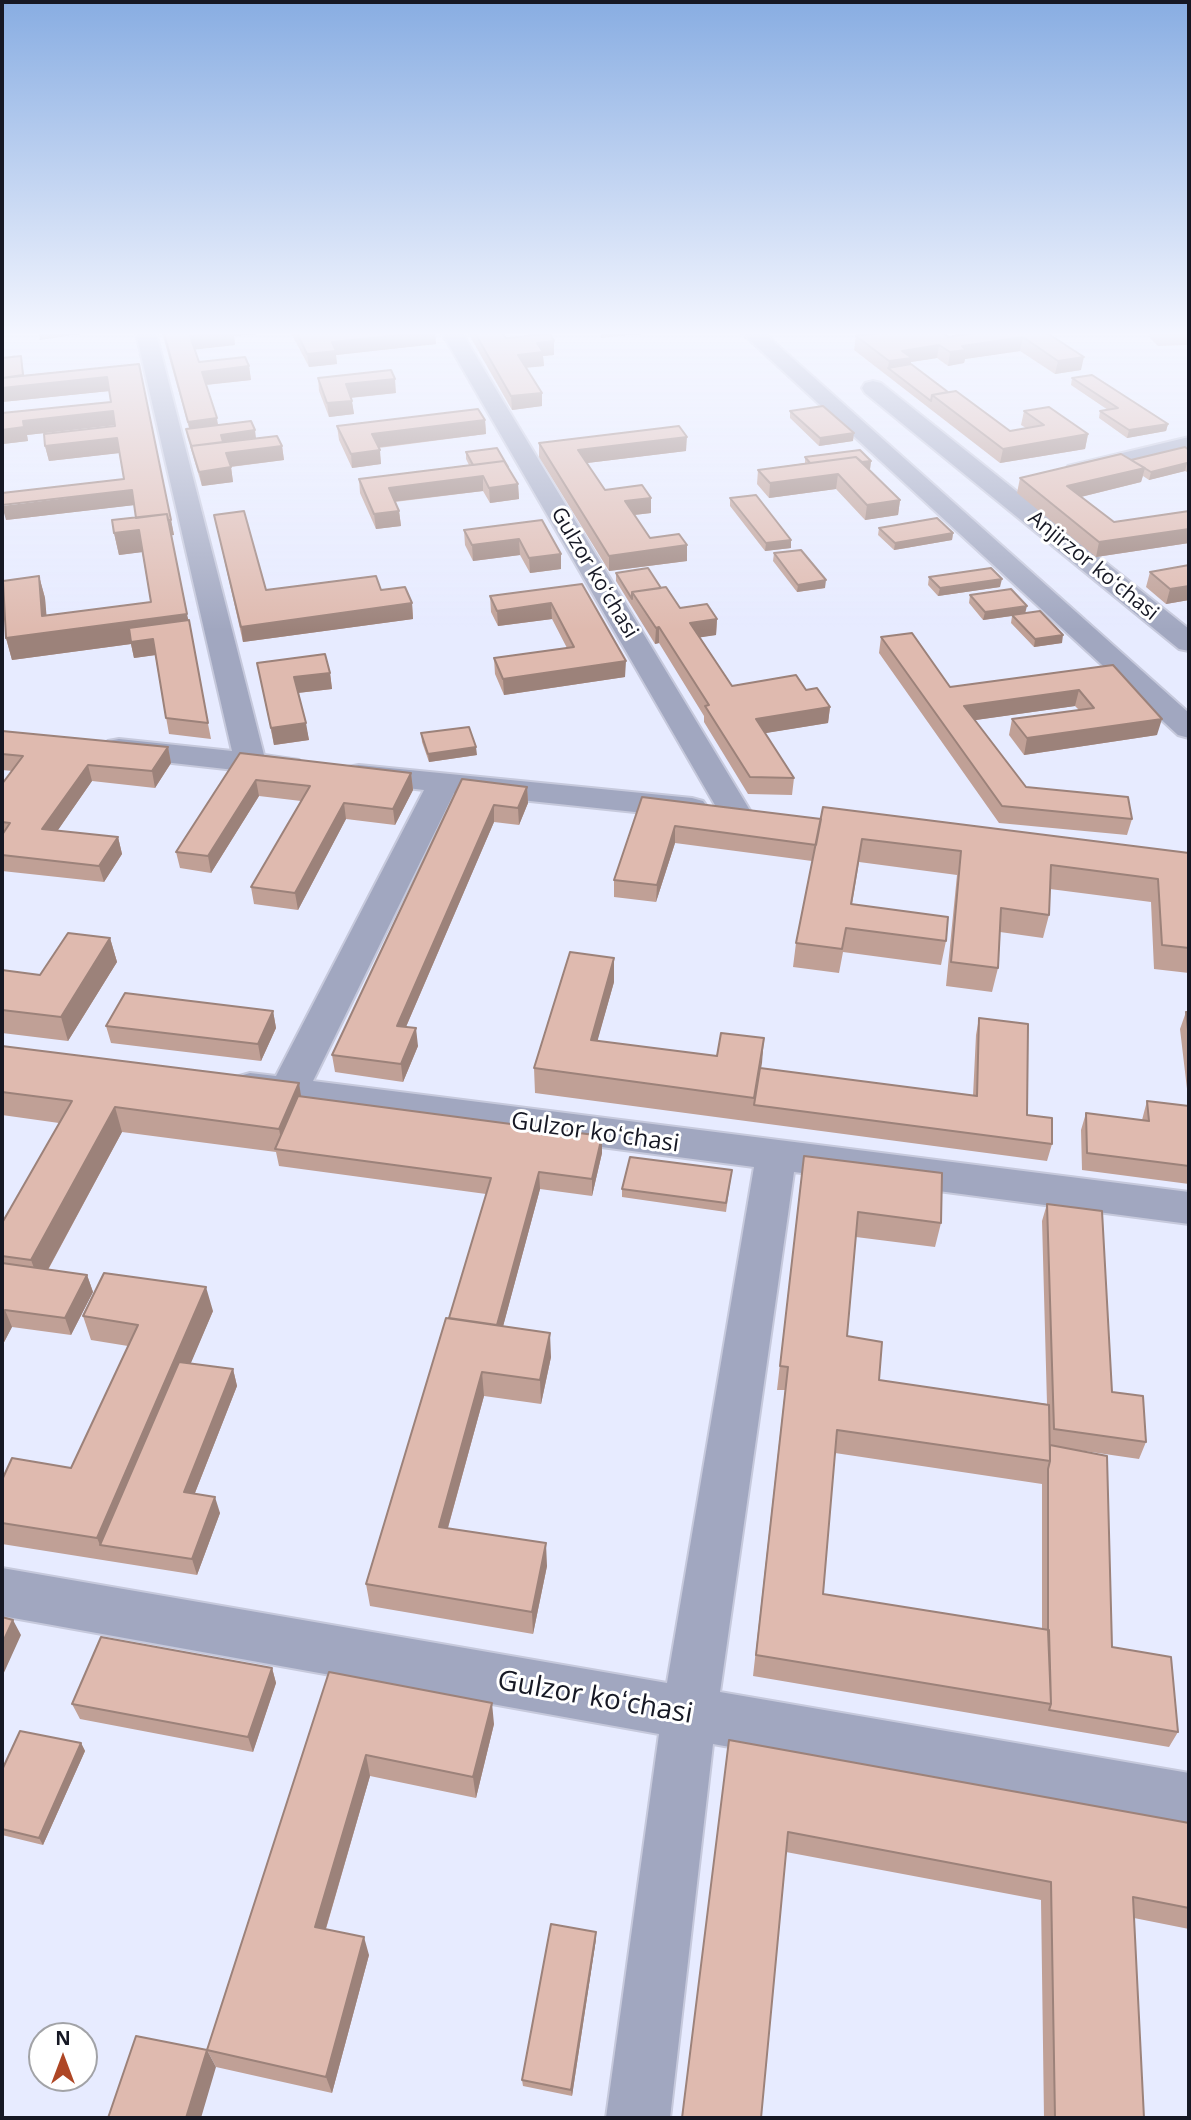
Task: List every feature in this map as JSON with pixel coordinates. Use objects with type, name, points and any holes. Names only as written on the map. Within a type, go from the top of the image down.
[{"type":"street","points":[[170,432],[250,762]]},
{"type":"street","name":"Gulzor koʻchasi","points":[[93,745],[749,814],[513,432]]},
{"type":"street","points":[[884,432],[967,494],[1189,729]]},
{"type":"street","name":"Anjirzor koʻchasi","points":[[912,432],[967,494],[1189,643]]},
{"type":"street","name":"Anjirzor koʻchasi","points":[[1048,477],[1189,444]]},
{"type":"street","name":"Anjirzor koʻchasi","points":[[967,494],[1023,483]]},
{"type":"street","points":[[288,1092],[443,783]]},
{"type":"street","name":"Gulzor koʻchasi","points":[[220,1084],[1189,1208]]},
{"type":"street","points":[[638,2118],[689,1715],[776,1157]]},
{"type":"street","name":"Gulzor koʻchasi","points":[[2,1592],[1189,1801]]},
{"type":"building","points":[[153,432],[171,520],[168,520],[167,514],[136,518],[132,490],[2,505],[2,493],[124,479],[117,438],[45,446],[44,434]]},
{"type":"building","points":[[187,432],[242,432],[221,435],[223,442],[191,446]]},
{"type":"building","points":[[340,432],[389,432],[372,434],[380,450],[351,454]]},
{"type":"building","points":[[630,432],[683,432],[687,437],[578,450],[605,490],[642,485],[651,498],[625,501],[650,538],[679,534],[687,545],[609,556],[539,443]]},
{"type":"building","points":[[813,432],[854,433],[820,438]]},
{"type":"building","points":[[981,432],[1088,434],[1003,449]]},
{"type":"building","points":[[277,436],[282,446],[226,453],[231,467],[199,472],[191,446]]},
{"type":"building","points":[[1185,447],[1189,450],[1189,464],[1151,472],[1131,460]]},
{"type":"building","points":[[497,448],[508,467],[504,461],[473,465],[466,452]]},
{"type":"building","points":[[860,450],[871,461],[862,462],[856,457],[810,463],[805,457]]},
{"type":"building","points":[[1121,454],[1145,468],[1067,486],[1114,522],[1189,511],[1189,529],[1099,542],[1020,478]]},
{"type":"building","points":[[856,457],[900,500],[867,505],[838,474],[770,483],[758,470]]},
{"type":"building","points":[[504,461],[518,484],[489,488],[483,476],[389,488],[399,511],[374,514],[359,479]]},
{"type":"building","points":[[756,495],[791,540],[766,543],[730,498]]},
{"type":"building","points":[[244,511],[266,590],[376,576],[381,590],[405,587],[412,603],[241,627],[214,515]]},
{"type":"building","points":[[167,514],[187,614],[6,638],[3,581],[39,576],[42,616],[151,602],[139,530],[114,533],[112,520]]},
{"type":"building","points":[[937,518],[953,533],[895,543],[879,528]]},
{"type":"building","points":[[542,520],[561,554],[529,558],[519,539],[472,545],[464,530]]},
{"type":"building","points":[[801,550],[826,580],[798,585],[774,553]]},
{"type":"building","points":[[1189,565],[1189,586],[1170,589],[1150,572]]},
{"type":"building","points":[[648,568],[661,588],[632,592],[632,599],[616,573]]},
{"type":"building","points":[[991,568],[1002,579],[940,588],[929,577]]},
{"type":"building","points":[[582,584],[626,661],[503,679],[494,658],[574,647],[551,603],[497,611],[490,596]]},
{"type":"building","points":[[666,587],[680,608],[707,604],[717,619],[690,623],[732,686],[796,675],[806,690],[817,688],[830,707],[756,719],[794,778],[750,777],[705,706],[709,705],[659,627],[656,628],[632,592]]},
{"type":"building","points":[[1011,589],[1027,606],[985,612],[970,595]]},
{"type":"building","points":[[1040,611],[1063,635],[1035,639],[1012,615]]},
{"type":"building","points":[[189,620],[208,723],[166,718],[153,639],[131,642],[129,628]]},
{"type":"building","points":[[912,633],[950,687],[1113,665],[1162,719],[1027,738],[1012,719],[1094,708],[1079,690],[964,706],[1026,787],[1128,797],[1132,819],[1002,806],[881,637]]},
{"type":"building","points":[[325,654],[330,673],[294,677],[306,723],[271,728],[257,663]]},
{"type":"building","points":[[469,727],[476,747],[428,754],[421,733]]},
{"type":"building","points":[[2,731],[168,747],[152,771],[88,765],[42,829],[118,837],[99,866],[2,855],[2,835],[10,823],[2,822],[2,784],[23,756],[2,754]]},
{"type":"building","points":[[240,753],[411,773],[393,809],[344,803],[295,893],[251,887],[310,786],[256,780],[208,856],[176,852]]},
{"type":"building","points":[[462,779],[527,787],[518,808],[494,805],[397,1026],[416,1028],[401,1064],[332,1055]]},
{"type":"building","points":[[642,797],[821,819],[816,845],[675,826],[657,885],[614,880]]},
{"type":"building","points":[[823,807],[1189,853],[1189,948],[1162,945],[1158,879],[1051,865],[1049,915],[1001,908],[998,968],[951,962],[961,851],[862,839],[851,904],[948,917],[946,941],[846,928],[842,949],[796,943]]},
{"type":"building","points":[[68,933],[110,938],[61,1017],[2,1010],[2,970],[40,975]]},
{"type":"building","points":[[570,952],[614,958],[591,1040],[717,1056],[721,1033],[764,1038],[754,1098],[534,1068]]},
{"type":"building","points":[[125,993],[273,1011],[258,1044],[106,1026]]},
{"type":"building","points":[[1186,1012],[1189,1012],[1189,1039]]},
{"type":"building","points":[[979,1018],[1028,1024],[1027,1115],[1052,1118],[1052,1144],[754,1105],[760,1068],[977,1096]]},
{"type":"building","points":[[2,1046],[299,1083],[279,1129],[115,1107],[31,1260],[2,1256],[2,1223],[72,1101],[2,1092]]},
{"type":"building","points":[[298,1096],[602,1136],[592,1179],[539,1172],[497,1325],[449,1318],[491,1178],[275,1149]]},
{"type":"building","points":[[1147,1101],[1189,1106],[1189,1166],[1087,1153],[1086,1113],[1149,1121]]},
{"type":"building","points":[[804,1156],[942,1173],[941,1223],[858,1212],[847,1336],[882,1342],[879,1380],[1049,1405],[1050,1461],[837,1430],[823,1594],[1049,1630],[1051,1704],[756,1655],[788,1367],[780,1366]]},
{"type":"building","points":[[630,1157],[732,1170],[726,1203],[622,1189]]},
{"type":"building","points":[[1047,1204],[1102,1211],[1112,1392],[1143,1396],[1146,1442],[1054,1429]]},
{"type":"building","points":[[2,1263],[87,1275],[65,1318],[5,1310],[2,1316]]},
{"type":"building","points":[[104,1273],[206,1287],[97,1538],[2,1523],[2,1480],[12,1458],[71,1468],[138,1325],[83,1316]]},
{"type":"building","points":[[446,1318],[550,1333],[540,1380],[482,1372],[439,1527],[546,1543],[532,1612],[366,1584]]},
{"type":"building","points":[[179,1362],[233,1369],[184,1492],[215,1497],[192,1559],[100,1545]]},
{"type":"building","points":[[1050,1445],[1107,1456],[1112,1647],[1171,1657],[1178,1732],[1049,1710]]},
{"type":"building","points":[[2,1617],[13,1620],[2,1644]]},
{"type":"building","points":[[101,1637],[272,1668],[248,1737],[72,1704]]},
{"type":"building","points":[[329,1672],[492,1703],[473,1777],[366,1755],[315,1927],[364,1937],[326,2077],[207,2050]]},
{"type":"building","points":[[20,1731],[81,1743],[39,1838],[2,1829],[2,1770]]},
{"type":"building","points":[[729,1740],[1189,1823],[1189,1908],[1133,1897],[1144,2118],[1055,2118],[1051,1882],[788,1832],[761,2118],[682,2118]]},
{"type":"building","points":[[551,1924],[596,1932],[571,2090],[522,2080]]},
{"type":"building","points":[[136,2036],[207,2050],[186,2118],[108,2118]]}]
